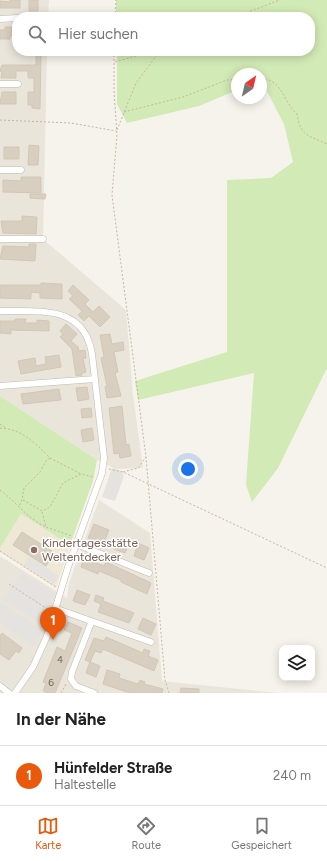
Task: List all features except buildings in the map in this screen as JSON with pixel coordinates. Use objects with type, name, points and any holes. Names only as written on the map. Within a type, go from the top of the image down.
[{"type":"street","points":[[0,18],[12,18]]},
{"type":"street","points":[[0,84],[18,84]]},
{"type":"street","points":[[0,170],[21,170]]},
{"type":"street","points":[[0,239],[43,239]]},
{"type":"street","points":[[0,311],[49,312],[64,315],[72,319],[84,330],[89,341],[95,379],[104,458],[100,479],[77,541],[53,622],[33,667],[15,693]]},
{"type":"street","points":[[0,386],[95,379]]},
{"type":"street","points":[[77,541],[149,573]]},
{"type":"street","points":[[52,602],[57,610],[91,623],[151,642]]},
{"type":"street","points":[[46,618],[53,622]]},
{"type":"street","points":[[91,623],[72,672],[71,679],[76,686],[94,693]]},
{"type":"street","points":[[41,633],[47,636]]},
{"type":"street","points":[[0,686],[9,693]]},
{"type":"path","points":[[115,12],[116,0]]},
{"type":"path","points":[[248,12],[280,0]]},
{"type":"path","points":[[114,56],[116,130],[112,195],[146,456],[164,680],[169,693]]},
{"type":"path","points":[[114,62],[135,56]]},
{"type":"path","points":[[116,130],[136,83],[156,56]]},
{"type":"path","points":[[267,79],[271,80],[283,93],[289,107],[297,114],[299,128],[309,137],[327,144]]},
{"type":"path","points":[[124,112],[184,97],[231,80]]},
{"type":"path","points":[[0,120],[64,122],[116,130]]},
{"type":"path","points":[[0,424],[6,429]]},
{"type":"path","points":[[0,428],[25,435],[50,458],[80,474],[100,479]]},
{"type":"path","points":[[123,472],[138,468],[146,456]]},
{"type":"path","points":[[19,506],[22,500],[24,488],[40,472],[46,460],[50,458]]},
{"type":"path","points":[[103,468],[123,472],[327,568]]},
{"type":"path","points":[[42,511],[50,507],[63,483],[80,474]]},
{"type":"path","points":[[0,490],[12,498],[26,514],[46,527],[77,541]]},
{"type":"path","points":[[22,500],[42,511],[46,527]]},
{"type":"path","points":[[0,551],[61,591]]},
{"type":"path","points":[[9,584],[57,610]]},
{"type":"path","points":[[61,693],[71,679]]},
{"type":"shaded area","points":[[0,0],[49,0],[48,12],[12,12],[12,56],[47,56],[43,239],[126,310],[133,395],[143,468],[116,469],[97,460],[0,396]]},
{"type":"shaded area","points":[[112,468],[121,471],[124,476],[115,501],[102,497]]},
{"type":"shaded area","points":[[99,500],[150,533],[162,681],[279,693],[0,693],[0,556],[67,598],[69,583]]},
{"type":"shaded area","name":"Kindertagesstätte Weltentdecker","points":[[21,514],[70,545],[56,588],[0,552],[0,548]]},
{"type":"shaded area","points":[[29,556],[59,576],[54,584],[24,565]]},
{"type":"shaded area","points":[[22,573],[55,594],[44,625],[3,600]]},
{"type":"shaded area","points":[[0,603],[43,630],[33,646],[0,623]]},
{"type":"green space","points":[[116,0],[327,0],[327,368],[278,468],[252,502],[246,485],[254,373],[138,400],[135,381],[227,352],[227,180],[271,178],[293,162],[284,124],[267,91],[267,68],[231,68],[231,93],[199,106],[127,123],[117,104],[117,56],[315,56],[315,12],[116,12]]},
{"type":"green space","points":[[0,396],[97,460],[93,481],[70,545],[21,514],[0,548]]},
{"type":"place","name":"Kindertagesstätte Weltentdecker","points":[[34,550]]},
{"type":"place","name":"Hünfelder Straße","points":[[53,640]]}]
